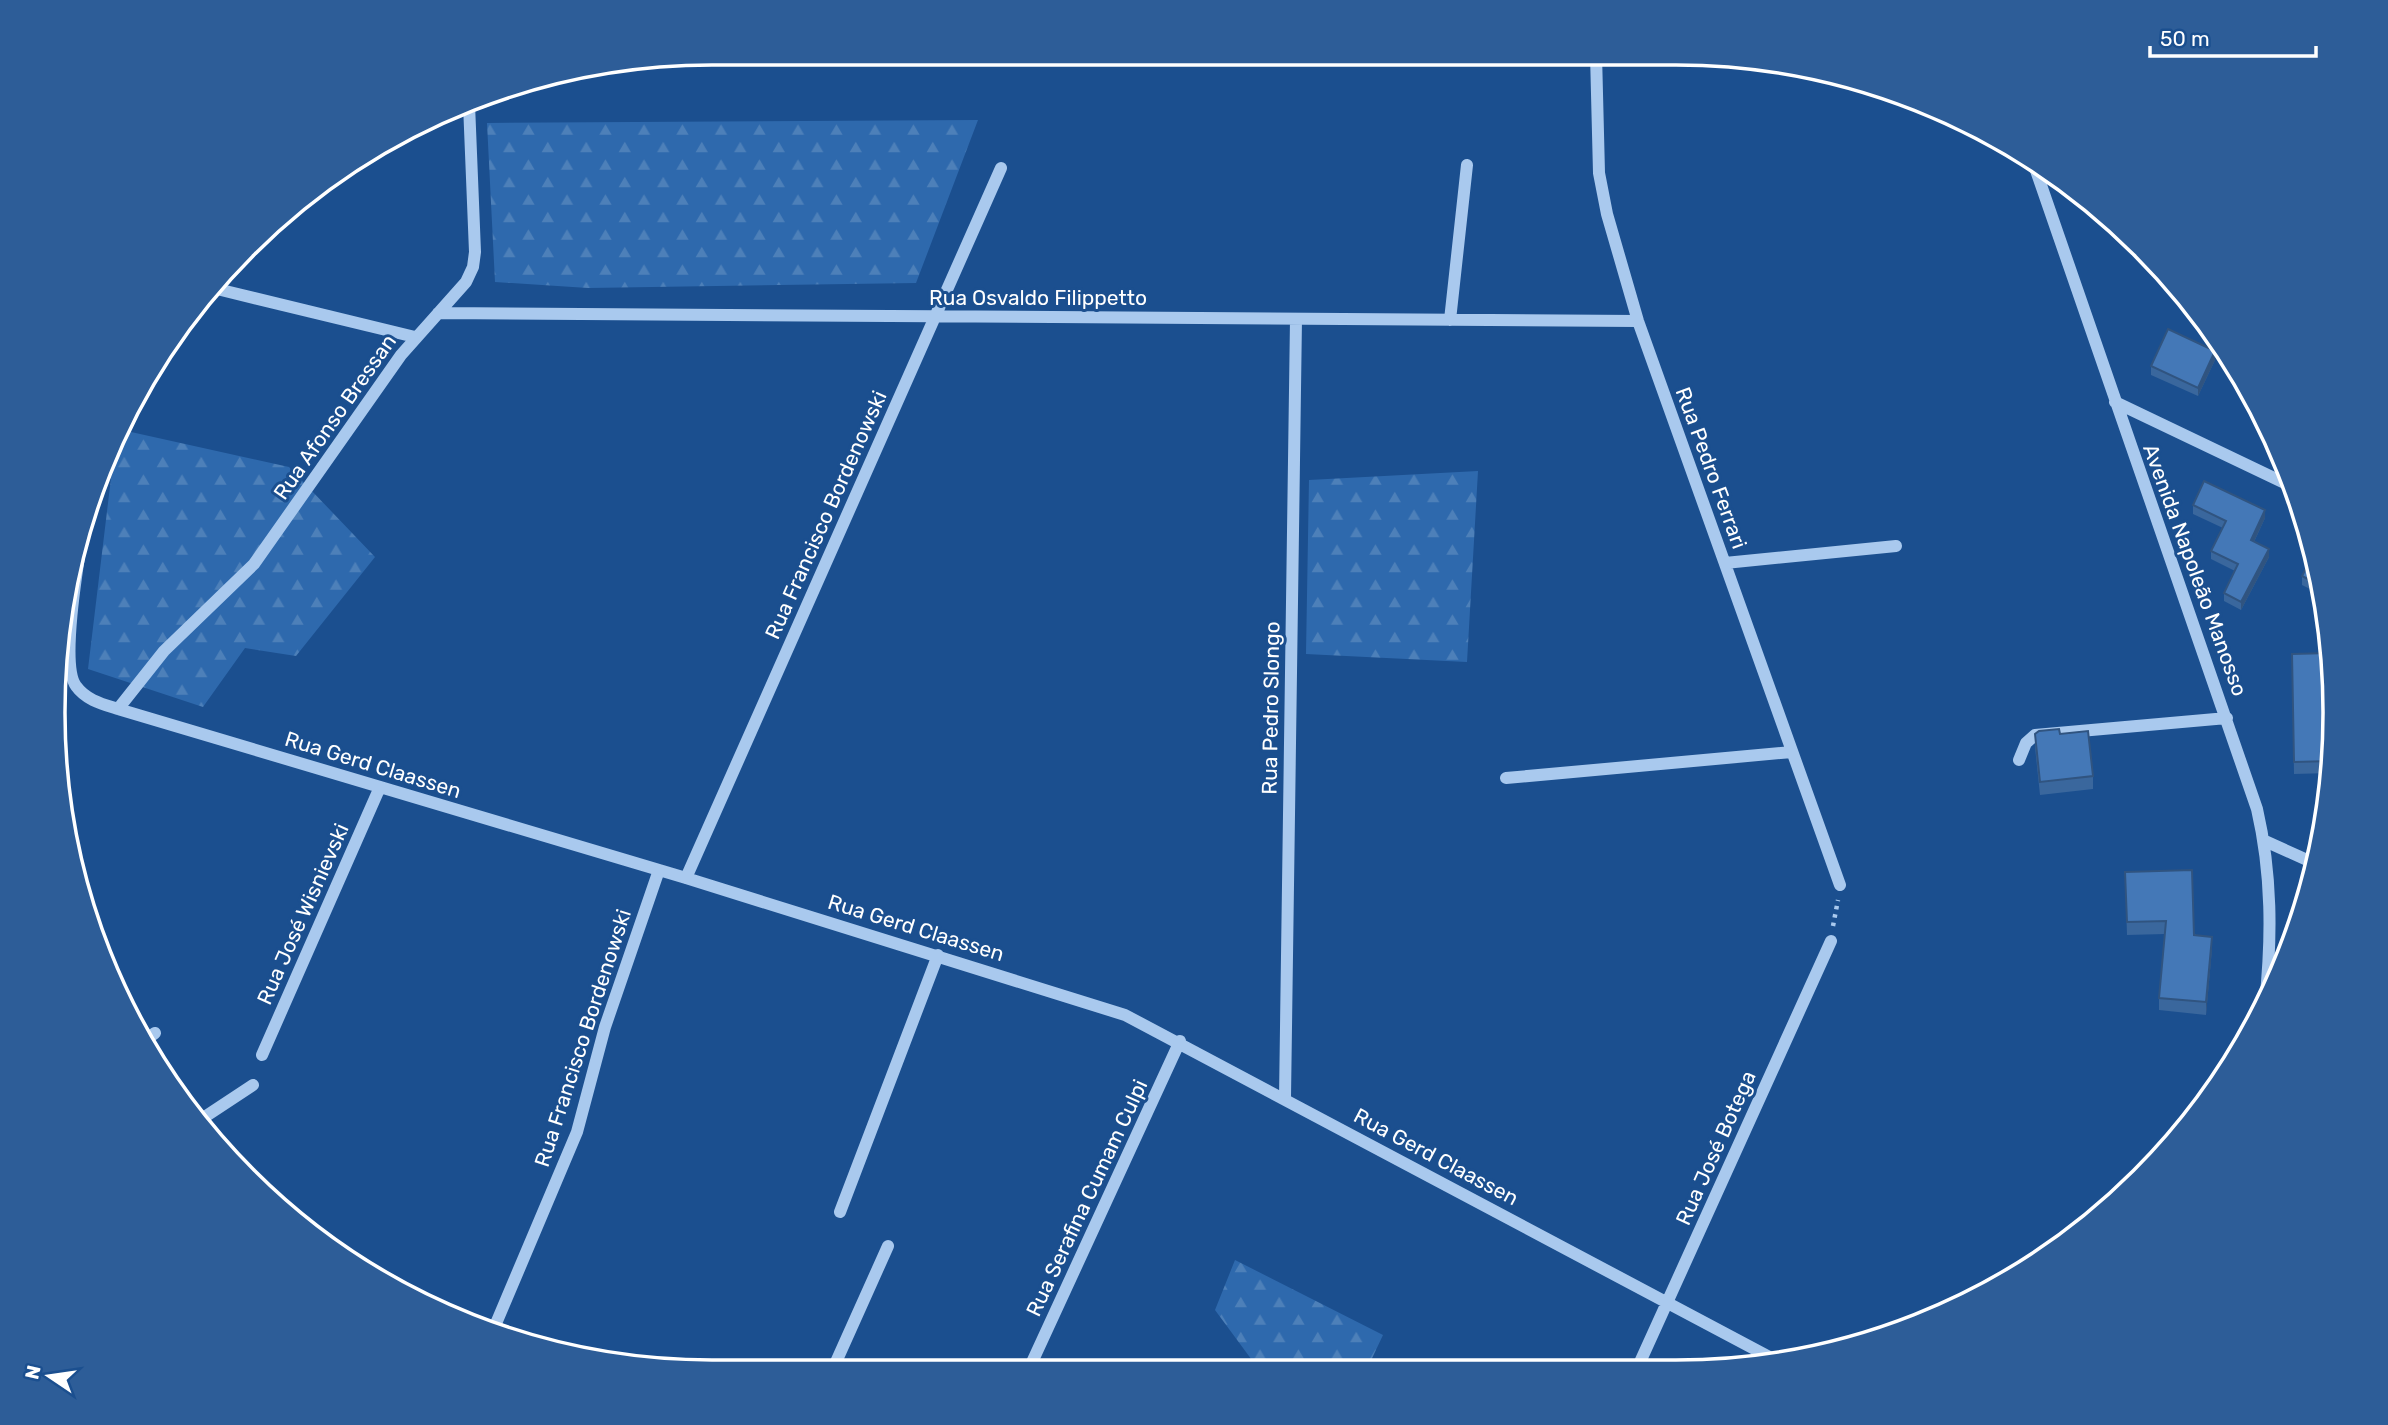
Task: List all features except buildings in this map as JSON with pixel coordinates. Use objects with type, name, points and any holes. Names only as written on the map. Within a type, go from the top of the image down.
[{"type":"street","name":"Rua Pedro Ferrari","points":[[1596,65],[1599,173],[1607,214],[1638,321],[1840,886]]},
{"type":"street","name":"Rua Afonso Bressan","points":[[118,709],[164,651],[254,564],[415,337],[466,282],[473,267],[469,112]]},
{"type":"street","points":[[1450,320],[1466,165]]},
{"type":"street","name":"Rua Francisco Bordenowski","points":[[686,878],[1001,168]]},
{"type":"street","name":"Avenida Napoleão Manosso","points":[[2038,176],[2250,786],[2264,841],[2271,910],[2267,976]]},
{"type":"street","points":[[221,290],[415,337]]},
{"type":"street","name":"Rua Osvaldo Filippetto","points":[[438,313],[1638,321]]},
{"type":"street","name":"Rua Pedro Slongo","points":[[1285,1097],[1296,319]]},
{"type":"street","points":[[2115,402],[2280,481]]},
{"type":"street","points":[[1725,563],[1896,546]]},
{"type":"street","name":"Rua Gerd Claassen","points":[[68,652],[77,588]]},
{"type":"street","name":"Rua Gerd Claassen","points":[[67,658],[68,671],[85,696],[118,709],[686,878],[1100,1005],[1180,1041],[1763,1354]]},
{"type":"street","points":[[2019,760],[2026,743],[2035,735],[2227,718]]},
{"type":"street","points":[[1506,778],[1792,752]]},
{"type":"street","name":"Rua José Wisnievski","points":[[262,1055],[380,787]]},
{"type":"street","points":[[2264,841],[2306,860]]},
{"type":"street","name":"Rua Francisco Bordenowski","points":[[497,1323],[578,1132],[605,1027],[659,870]]},
{"type":"street","name":"Rua José Botega","points":[[1641,1360],[1831,941]]},
{"type":"street","points":[[840,1212],[938,955]]},
{"type":"street","name":"Rua Serafina Cumam Culpi","points":[[1033,1360],[1180,1041]]},
{"type":"street","points":[[206,1116],[253,1085]]},
{"type":"street","points":[[837,1360],[888,1246]]},
{"type":"path","points":[[1831,941],[1840,886]]},
{"type":"green space","points":[[978,120],[916,283],[588,288],[495,282],[487,123]]},
{"type":"green space","points":[[129,432],[289,467],[375,557],[296,656],[245,648],[203,707],[88,669],[112,470]]},
{"type":"green space","points":[[1478,471],[1467,662],[1306,654],[1309,480]]},
{"type":"green space","points":[[1235,1260],[1383,1335],[1371,1360],[1252,1360],[1215,1310]]}]
